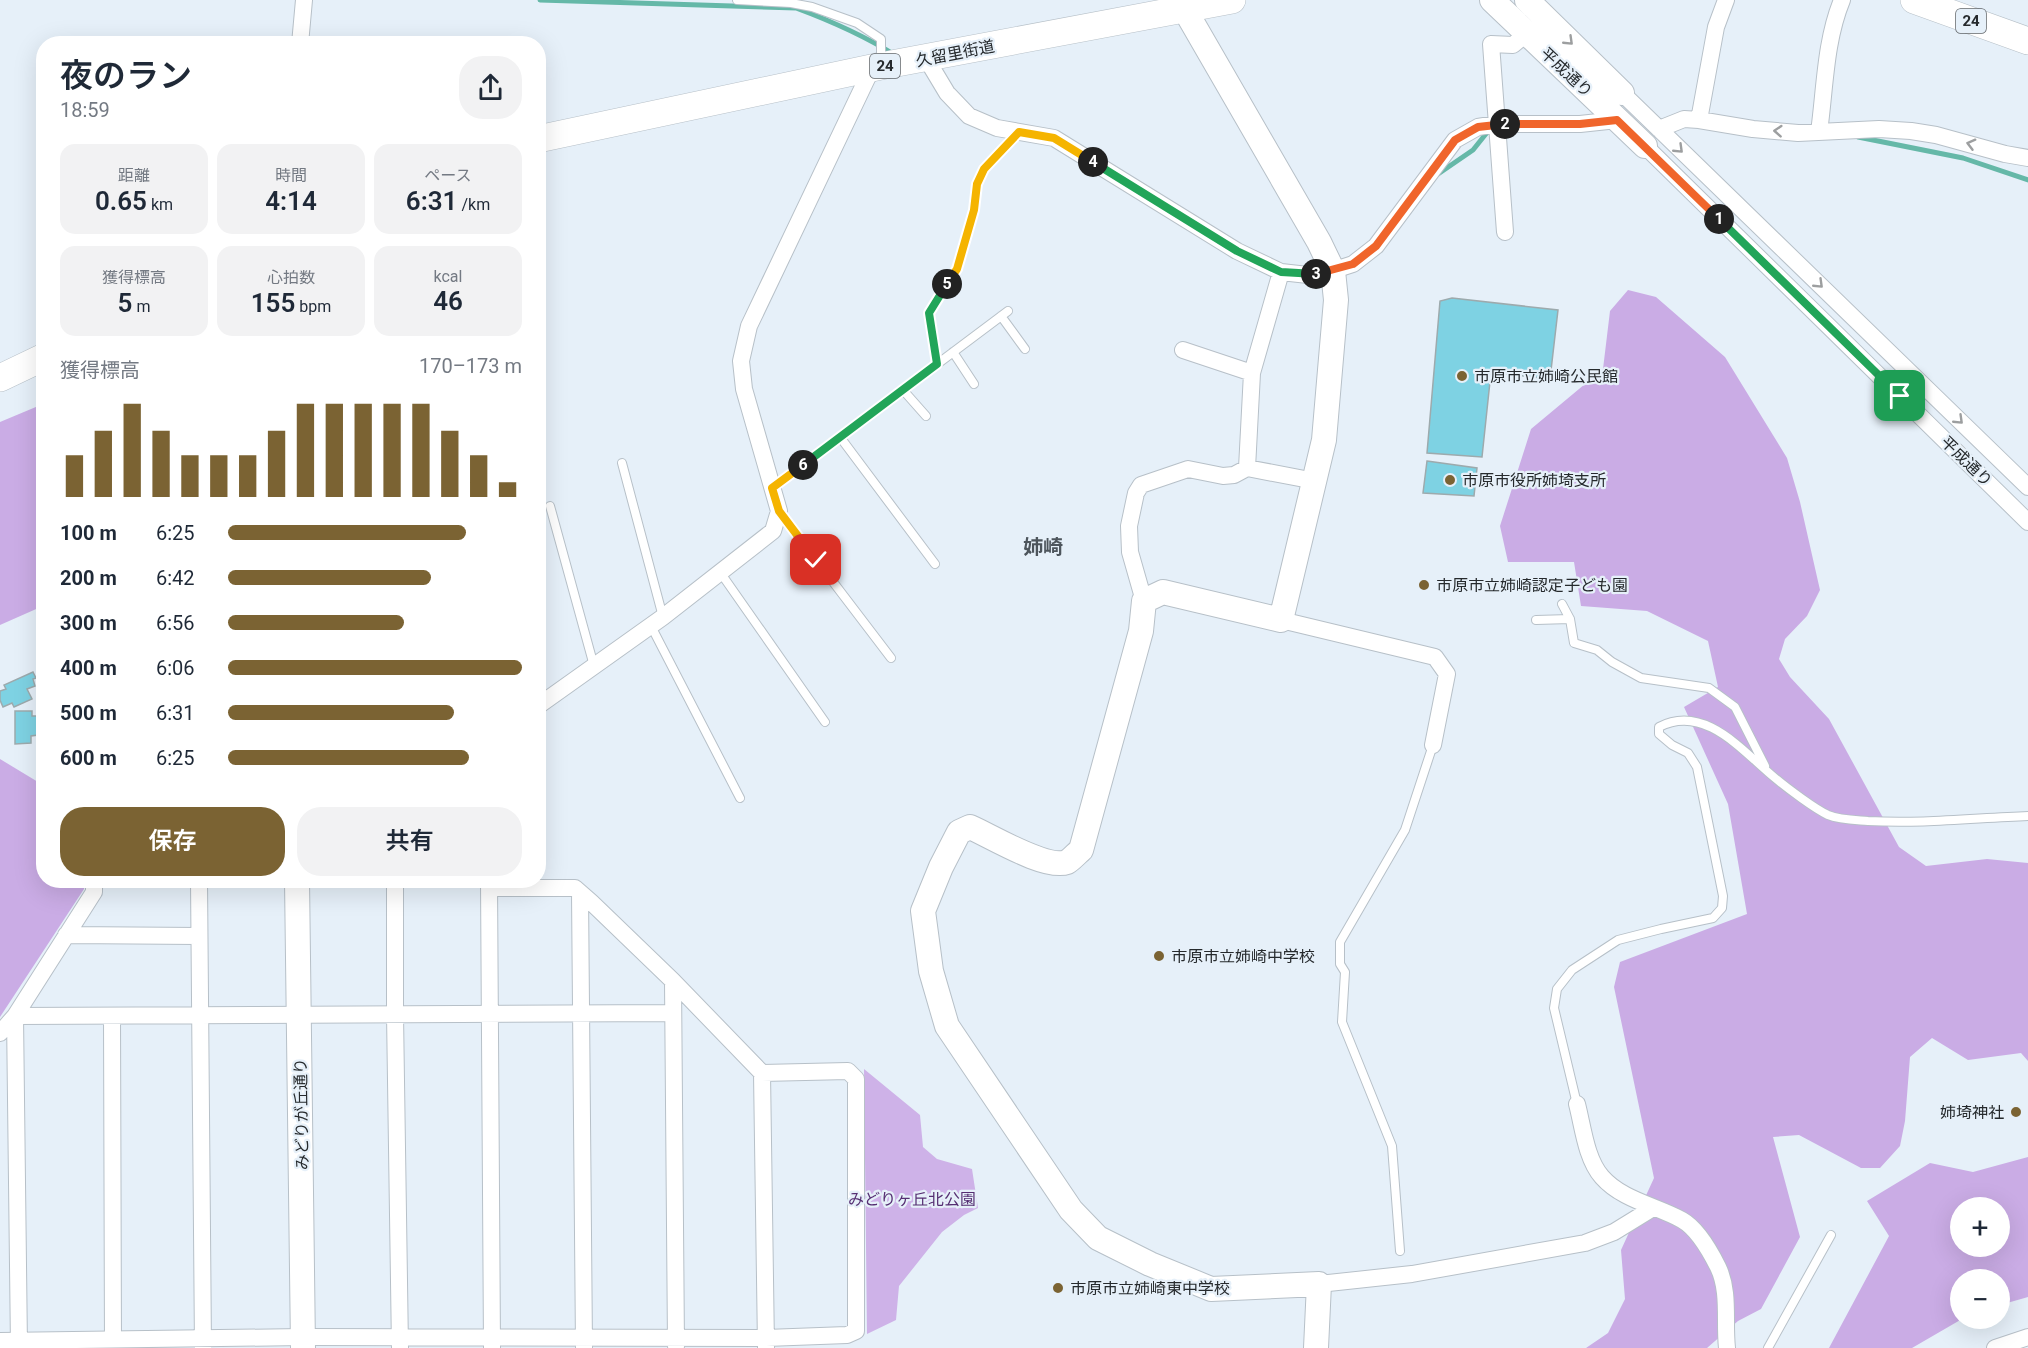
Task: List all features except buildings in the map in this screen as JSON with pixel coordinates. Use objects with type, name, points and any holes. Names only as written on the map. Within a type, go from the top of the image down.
[{"type":"main road","name":"久留里街道","points":[[546,137],[878,65],[1232,0]]},
{"type":"main road","name":"24","points":[[1914,0],[2028,42]]},
{"type":"main road","points":[[0,378],[36,361]]},
{"type":"street","points":[[301,36],[304,0]]},
{"type":"street","name":"平成通り","points":[[1492,0],[1617,120],[1652,137],[2028,487]]},
{"type":"street","name":"平成通り","points":[[1527,0],[1622,93],[1652,137],[2028,522]]},
{"type":"street","points":[[1699,120],[1716,27],[1726,0]]},
{"type":"street","points":[[1819,132],[1830,43],[1836,14],[1842,0]]},
{"type":"street","points":[[1185,10],[1319,242],[1333,271],[1336,300],[1335,331],[1324,440],[1281,620]]},
{"type":"street","points":[[1505,232],[1491,44],[1513,45],[1526,34]]},
{"type":"street","points":[[926,58],[947,93],[969,116],[997,128],[1054,138],[1237,251],[1281,272],[1308,275],[1333,271],[1353,264],[1376,246],[1455,140],[1478,127],[1496,124],[1580,124],[1617,120]]},
{"type":"street","points":[[546,700],[657,621],[773,531],[779,511],[744,389],[741,360],[749,326],[878,65]]},
{"type":"street","points":[[1652,137],[1684,119],[1753,129],[1798,132],[1879,129],[1936,135],[2028,158]]},
{"type":"street","points":[[1247,468],[1252,373],[1281,272]]},
{"type":"street","points":[[1183,350],[1252,373]]},
{"type":"street","points":[[1315,481],[1247,468],[1234,475],[1222,476],[1188,469],[1141,485],[1136,493],[1129,526],[1131,552],[1144,601],[1142,631],[1081,850],[1067,862],[1053,863],[1031,856],[970,827],[959,832],[941,867],[923,911],[932,971],[947,1026],[1071,1210],[1098,1238],[1150,1264],[1211,1289],[1319,1284],[1412,1274],[1585,1242],[1614,1232],[1653,1208]]},
{"type":"street","points":[[1144,601],[1163,592],[1435,657],[1447,674],[1432,745]]},
{"type":"street","points":[[546,887],[574,888],[580,893],[673,981],[762,1072],[766,1343]]},
{"type":"street","points":[[0,1032],[15,1016],[94,892],[94,888]]},
{"type":"street","points":[[199,888],[203,1343]]},
{"type":"street","name":"みどりが丘通り","points":[[297,888],[303,1343]]},
{"type":"street","points":[[395,888],[400,1343]]},
{"type":"street","points":[[489,888],[492,1343]]},
{"type":"street","points":[[580,893],[584,1343]]},
{"type":"street","points":[[66,935],[199,936]]},
{"type":"street","points":[[673,981],[676,1343]]},
{"type":"street","points":[[15,1016],[673,1013]]},
{"type":"street","points":[[15,1016],[19,1344]]},
{"type":"street","points":[[112,1016],[113,1344]]},
{"type":"street","points":[[0,1341],[19,1344],[766,1343],[847,1335],[856,1331],[856,1079],[848,1071],[762,1072]]},
{"type":"street","points":[[1577,1104],[1591,1158],[1601,1176],[1616,1189],[1684,1221],[1699,1237],[1718,1268],[1725,1293],[1727,1348]]},
{"type":"street","points":[[1316,1348],[1319,1284]]},
{"type":"street","points":[[1995,1348],[2028,1336]]},
{"type":"lane","points":[[737,0],[791,3],[812,7],[857,23],[881,39],[878,65]]},
{"type":"lane","points":[[937,364],[929,313],[957,269],[974,210],[977,184],[984,169],[1019,132]]},
{"type":"lane","points":[[772,488],[1004,313],[1025,349]]},
{"type":"lane","points":[[953,352],[974,384]]},
{"type":"lane","points":[[903,390],[926,416]]},
{"type":"lane","points":[[840,437],[935,564]]},
{"type":"lane","points":[[622,463],[657,621],[740,798]]},
{"type":"lane","points":[[550,506],[594,666]]},
{"type":"lane","points":[[779,511],[891,658]]},
{"type":"lane","points":[[720,572],[825,722]]},
{"type":"lane","points":[[1562,604],[1570,619],[1574,643],[1597,650],[1612,662],[1641,678],[1709,688],[1735,707],[1768,772]]},
{"type":"lane","points":[[1536,620],[1570,619]]},
{"type":"lane","points":[[1577,1104],[1554,1008],[1557,989],[1572,970],[1618,940],[1713,918],[1722,908],[1723,896],[1697,767],[1688,753],[1659,735],[1659,727],[1670,721],[1684,719],[1698,722],[1730,738],[1768,772],[1828,815],[1853,820],[1895,822],[2028,816]]},
{"type":"lane","points":[[1400,1251],[1392,1146],[1342,1022],[1345,972],[1340,964],[1340,942],[1405,830],[1432,745]]},
{"type":"lane","points":[[1768,1348],[1831,1235]]},
{"type":"green space","name":"みどりヶ丘北公園","points":[[864,1069],[920,1115],[923,1147],[937,1159],[972,1169],[978,1208],[964,1215],[942,1232],[899,1286],[896,1320],[867,1334]]},
{"type":"shaded area","points":[[1628,290],[1656,297],[1725,357],[1787,458],[1800,502],[1820,590],[1807,616],[1785,639],[1779,659],[1790,677],[1829,719],[1899,847],[1926,866],[1987,859],[2028,863],[2028,1061],[2021,1053],[1968,1060],[1932,1038],[1910,1057],[1905,1121],[1900,1146],[1880,1168],[1861,1168],[1799,1135],[1773,1137],[1800,1237],[1761,1309],[1738,1321],[1707,1348],[1586,1348],[1608,1333],[1625,1299],[1621,1250],[1654,1178],[1614,987],[1620,962],[1747,914],[1728,804],[1684,707],[1718,687],[1708,641],[1647,611],[1581,606],[1574,562],[1508,562],[1500,526],[1531,429],[1603,369],[1610,311]]},
{"type":"shaded area","points":[[36,407],[36,609],[0,625],[0,422]]},
{"type":"shaded area","points":[[0,759],[36,781],[36,888],[84,889],[0,1017]]},
{"type":"shaded area","points":[[2028,1157],[2028,1297],[2010,1302],[2010,1269],[1950,1269],[1950,1326],[1912,1348],[1829,1348],[1889,1236],[1867,1201],[1930,1163],[1973,1172]]},
{"type":"waterway","points":[[540,0],[796,8],[847,29],[895,55]]},
{"type":"waterway","points":[[1438,174],[1473,150],[1489,130]]},
{"type":"waterway","points":[[1858,137],[1963,158],[2028,180]]},
{"type":"place","name":"市原市立姉崎公民館","points":[[1462,376]]},
{"type":"place","name":"市原市役所姉埼支所","points":[[1450,480]]},
{"type":"place","name":"市原市立姉崎認定子ども園","points":[[1424,585]]},
{"type":"place","name":"市原市立姉崎中学校","points":[[1159,956]]},
{"type":"place","name":"姉埼神社","points":[[2016,1112]]},
{"type":"place","name":"市原市立姉崎東中学校","points":[[1058,1288]]},
{"type":"district","name":"姉崎","points":[[1043,547]]},
{"type":"route","points":[[816,560],[779,511],[772,488],[937,364],[929,313],[957,269],[974,210],[977,184],[984,169],[1019,132],[1054,138],[1237,251],[1281,272],[1308,275],[1322,274],[1353,264],[1376,246],[1455,140],[1478,127],[1496,124],[1580,124],[1617,120],[1900,396]]}]
